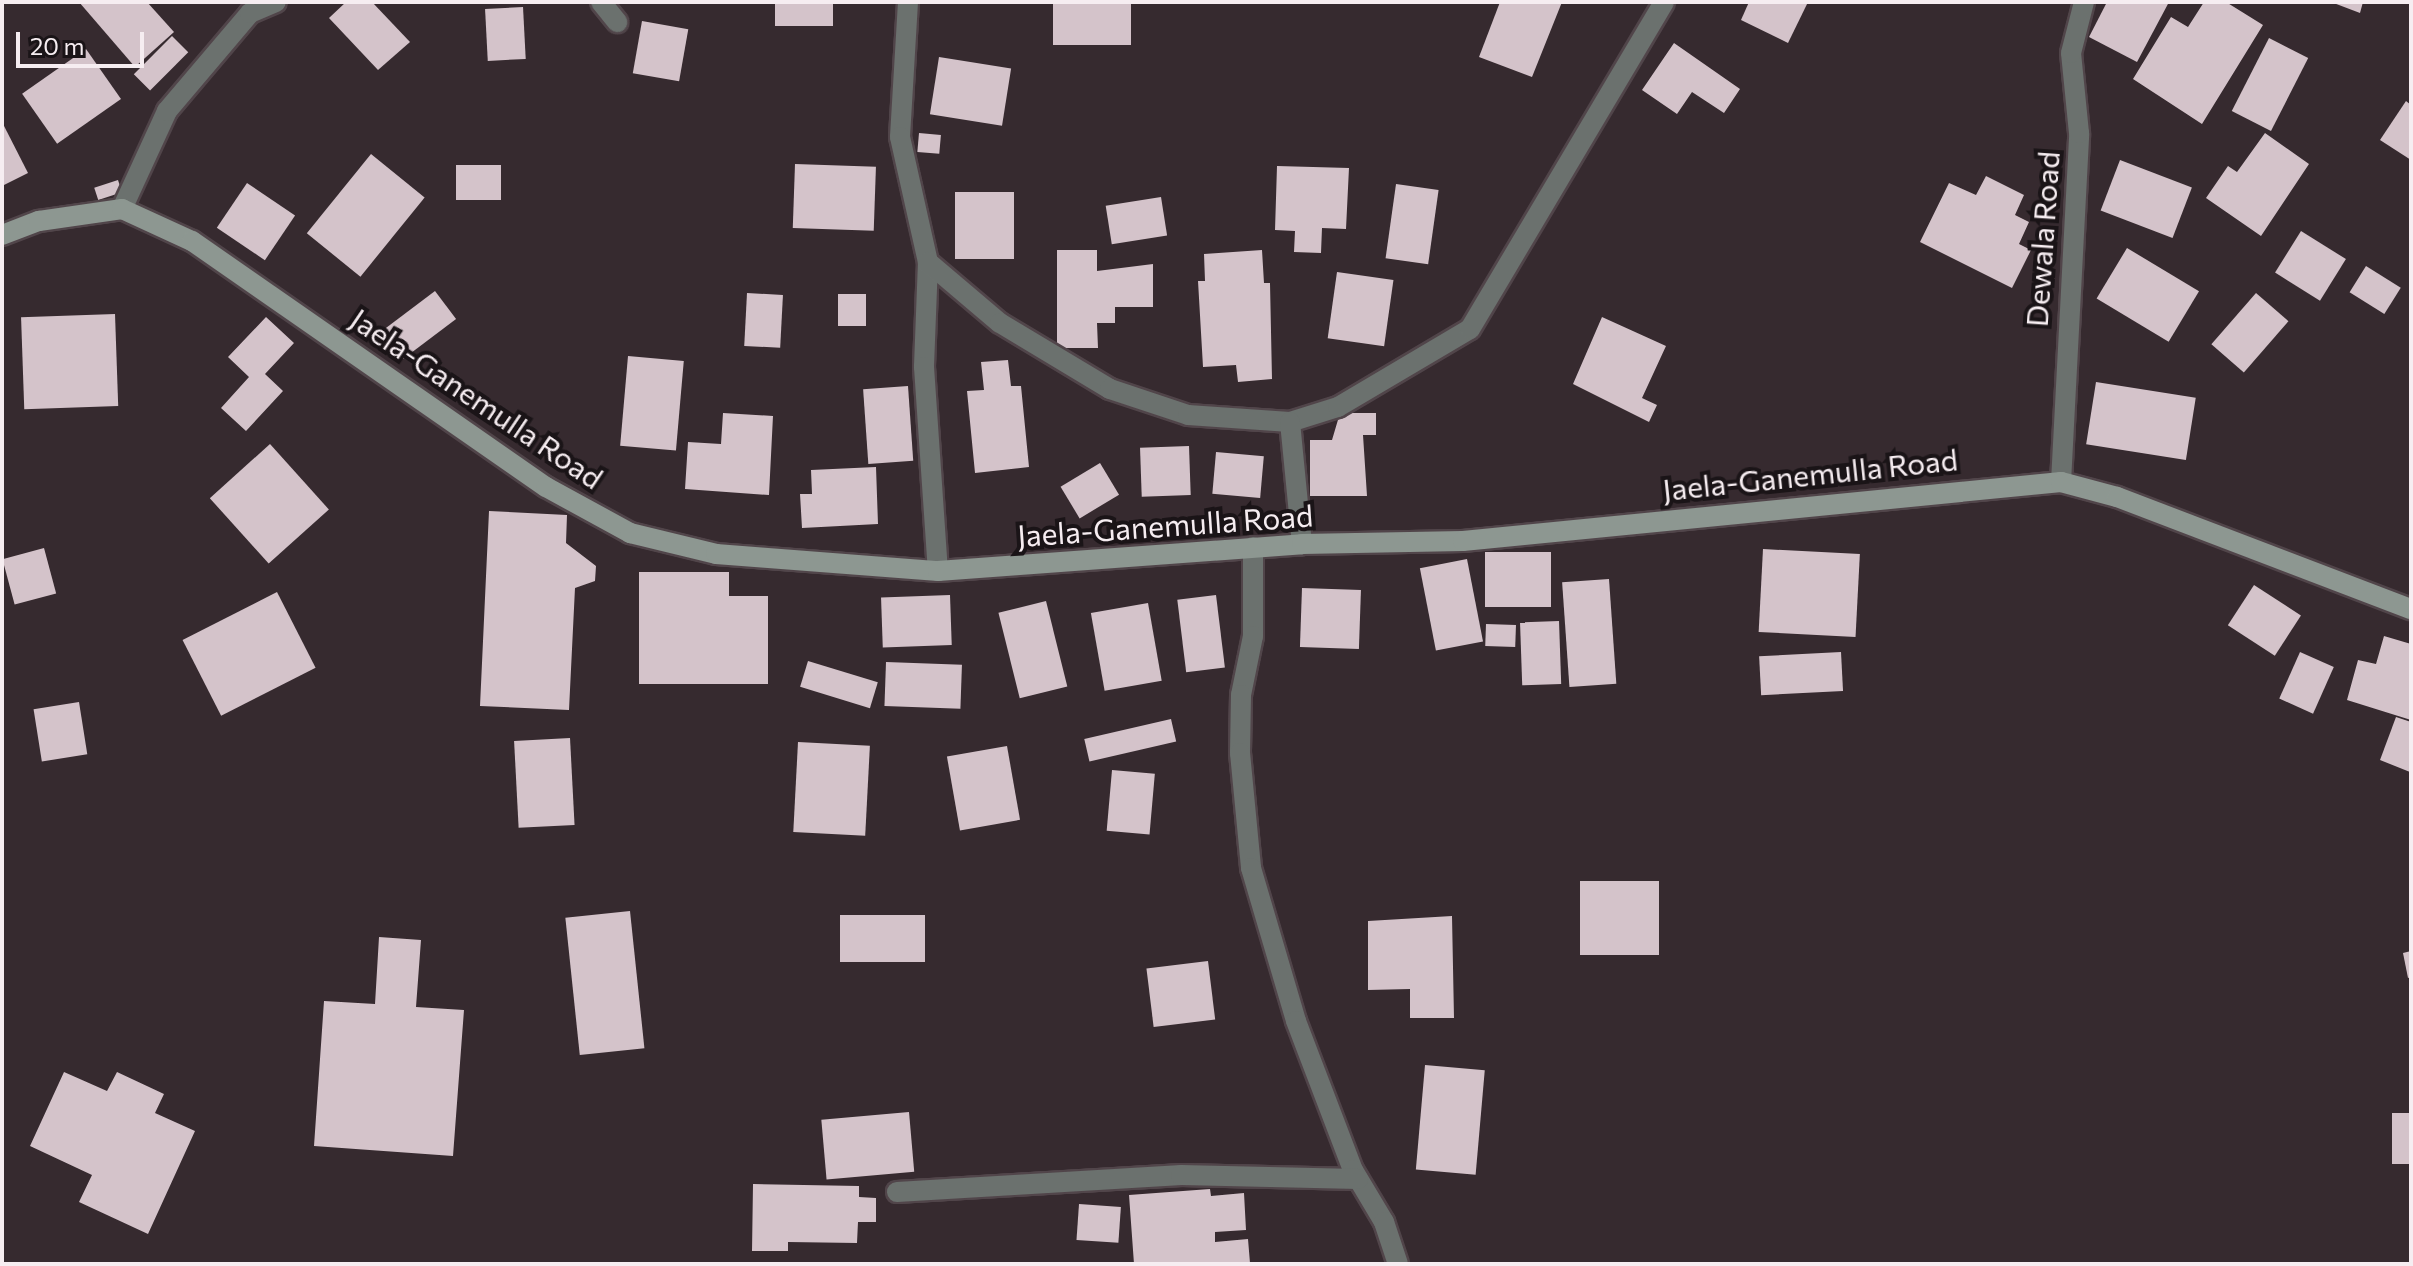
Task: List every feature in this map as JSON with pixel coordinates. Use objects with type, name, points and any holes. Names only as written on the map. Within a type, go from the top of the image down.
[{"type":"main road","points":[[2,235],[39,221],[122,209]]},
{"type":"main road","name":"Jaela-Ganemulla Road","points":[[122,209],[192,241],[546,487],[630,533],[716,554],[938,571],[1302,544],[1463,541],[2061,482],[2117,497],[2411,609]]},
{"type":"street","points":[[122,209],[167,111],[250,13],[276,2]]},
{"type":"street","points":[[601,2],[617,22]]},
{"type":"street","points":[[908,2],[900,137],[928,262],[924,367],[938,571]]},
{"type":"street","points":[[928,262],[1000,323],[1110,389],[1188,415],[1290,422],[1394,378],[1470,329],[1664,2]]},
{"type":"street","name":"Dewala Road","points":[[2061,482],[2065,310],[2079,133],[2071,53],[2084,2]]},
{"type":"street","points":[[1290,422],[1302,544]]},
{"type":"street","points":[[1253,547],[1253,636],[1241,695],[1240,753],[1251,868],[1296,1021],[1358,1179],[1384,1222],[1398,1264]]},
{"type":"street","points":[[897,1192],[1181,1175],[1358,1179]]},
{"type":"building","points":[[79,2],[147,2],[174,32],[135,67]]},
{"type":"building","points":[[346,2],[372,2],[410,42],[378,70],[329,18]]},
{"type":"building","points":[[775,2],[833,2],[833,26],[775,26]]},
{"type":"building","points":[[1053,2],[1131,2],[1131,45],[1053,45]]},
{"type":"building","points":[[1500,2],[1562,2],[1532,77],[1479,57]]},
{"type":"building","points":[[1749,2],[1808,2],[1788,43],[1741,20]]},
{"type":"building","points":[[2107,2],[2169,2],[2137,62],[2089,37]]},
{"type":"building","points":[[2204,2],[2226,2],[2263,25],[2202,124],[2133,79],[2171,17],[2188,27]]},
{"type":"building","points":[[2331,2],[2363,2],[2360,13]]},
{"type":"building","points":[[523,7],[526,59],[488,61],[485,9]]},
{"type":"building","points":[[642,21],[688,29],[679,81],[633,73]]},
{"type":"building","points":[[172,36],[188,52],[150,90],[134,74]]},
{"type":"building","points":[[2269,38],[2308,58],[2271,131],[2232,111]]},
{"type":"building","points":[[1674,43],[1740,89],[1724,113],[1692,92],[1677,114],[1642,90]]},
{"type":"building","points":[[86,49],[121,99],[57,144],[22,94]]},
{"type":"building","points":[[939,57],[1011,68],[1002,126],[930,114]]},
{"type":"building","points":[[2406,101],[2411,105],[2411,160],[2380,140]]},
{"type":"building","points":[[2,122],[28,173],[2,186]]},
{"type":"building","points":[[919,133],[941,135],[939,154],[917,152]]},
{"type":"building","points":[[2265,133],[2309,164],[2261,236],[2206,198],[2228,166],[2237,172]]},
{"type":"building","points":[[371,154],[425,197],[360,277],[307,233]]},
{"type":"building","points":[[2120,160],[2192,188],[2173,238],[2101,210]]},
{"type":"building","points":[[795,164],[876,167],[874,231],[793,228]]},
{"type":"building","points":[[456,165],[501,165],[501,200],[456,200]]},
{"type":"building","points":[[1277,166],[1349,168],[1346,229],[1322,228],[1321,253],[1294,252],[1295,231],[1275,230]]},
{"type":"building","points":[[1986,176],[2024,195],[2015,215],[2029,222],[2019,244],[2031,250],[2012,288],[1920,242],[1949,183],[1976,195]]},
{"type":"building","points":[[118,180],[122,192],[98,200],[94,188]]},
{"type":"building","points":[[247,183],[295,215],[265,260],[217,228]]},
{"type":"building","points":[[1396,184],[1439,190],[1428,264],[1386,258]]},
{"type":"building","points":[[955,192],[1014,192],[1014,259],[955,259]]},
{"type":"building","points":[[1161,197],[1167,236],[1112,244],[1106,206]]},
{"type":"building","points":[[2301,231],[2346,259],[2320,301],[2275,273]]},
{"type":"building","points":[[2127,248],[2199,291],[2169,342],[2097,299]]},
{"type":"building","points":[[1057,250],[1097,250],[1097,271],[1153,264],[1153,307],[1115,307],[1115,323],[1097,323],[1098,348],[1057,348]]},
{"type":"building","points":[[1262,250],[1264,283],[1270,283],[1272,379],[1238,382],[1236,365],[1203,367],[1198,281],[1205,281],[1204,254]]},
{"type":"building","points":[[2366,266],[2401,288],[2384,314],[2350,292]]},
{"type":"building","points":[[1337,272],[1393,280],[1384,346],[1328,338]]},
{"type":"building","points":[[435,291],[456,319],[403,359],[382,331]]},
{"type":"building","points":[[747,293],[783,295],[780,348],[744,346]]},
{"type":"building","points":[[2256,293],[2288,321],[2244,373],[2211,344]]},
{"type":"building","points":[[838,294],[866,294],[866,326],[838,326]]},
{"type":"building","points":[[115,314],[118,406],[24,409],[21,317]]},
{"type":"building","points":[[266,317],[294,343],[265,374],[283,391],[246,431],[221,408],[249,377],[228,357]]},
{"type":"building","points":[[1602,317],[1666,346],[1642,398],[1657,405],[1649,422],[1573,384]]},
{"type":"building","points":[[628,356],[684,361],[676,451],[620,446]]},
{"type":"building","points":[[1008,360],[1011,386],[1021,386],[1029,467],[975,473],[967,391],[984,390],[981,362]]},
{"type":"building","points":[[2096,382],[2196,398],[2186,460],[2086,444]]},
{"type":"building","points":[[908,386],[913,461],[868,464],[863,389]]},
{"type":"building","points":[[723,413],[773,416],[769,495],[685,489],[688,442],[721,444]]},
{"type":"building","points":[[1340,413],[1376,413],[1376,435],[1363,435],[1367,496],[1310,496],[1310,440],[1332,440]]},
{"type":"building","points":[[270,444],[329,509],[269,564],[210,498]]},
{"type":"building","points":[[1189,446],[1191,495],[1142,497],[1140,448]]},
{"type":"building","points":[[1216,452],[1264,456],[1260,498],[1212,494]]},
{"type":"building","points":[[1100,463],[1119,495],[1080,518],[1061,487]]},
{"type":"building","points":[[876,467],[878,524],[802,528],[800,494],[812,494],[811,470]]},
{"type":"building","points":[[489,511],[567,515],[566,543],[596,566],[595,581],[575,588],[569,710],[480,706]]},
{"type":"building","points":[[44,548],[56,593],[15,605],[2,559]]},
{"type":"building","points":[[1763,549],[1860,554],[1856,637],[1759,632]]},
{"type":"building","points":[[1485,552],[1551,552],[1551,607],[1485,607]]},
{"type":"building","points":[[1467,559],[1483,641],[1436,651],[1420,568]]},
{"type":"building","points":[[639,572],[729,572],[729,596],[768,596],[768,684],[639,684]]},
{"type":"building","points":[[1609,579],[1616,684],[1569,687],[1562,582]]},
{"type":"building","points":[[2254,585],[2301,615],[2275,656],[2228,625]]},
{"type":"building","points":[[1302,588],[1361,590],[1359,649],[1300,647]]},
{"type":"building","points":[[277,592],[316,668],[221,716],[183,640]]},
{"type":"building","points":[[950,595],[952,645],[883,647],[881,597]]},
{"type":"building","points":[[1216,595],[1225,667],[1186,672],[1177,600]]},
{"type":"building","points":[[1046,601],[1067,686],[1020,698],[998,613]]},
{"type":"building","points":[[1148,603],[1162,681],[1105,691],[1091,613]]},
{"type":"building","points":[[1559,621],[1561,684],[1522,685],[1520,622]]},
{"type":"building","points":[[1486,624],[1516,625],[1515,647],[1485,646]]},
{"type":"building","points":[[2384,636],[2411,644],[2411,720],[2347,700],[2358,660],[2376,664]]},
{"type":"building","points":[[1841,652],[1843,691],[1761,695],[1759,656]]},
{"type":"building","points":[[2300,652],[2334,667],[2313,714],[2279,699]]},
{"type":"building","points":[[808,661],[878,682],[870,708],[800,687]]},
{"type":"building","points":[[886,662],[962,665],[960,709],[884,706]]},
{"type":"building","points":[[79,702],[87,754],[42,762],[34,709]]},
{"type":"building","points":[[2396,717],[2411,722],[2410,772],[2380,760]]},
{"type":"building","points":[[1171,719],[1176,741],[1089,761],[1084,739]]},
{"type":"building","points":[[570,738],[575,825],[519,828],[514,741]]},
{"type":"building","points":[[798,742],[870,746],[865,836],[793,832]]},
{"type":"building","points":[[1007,746],[1020,820],[960,830],[947,757]]},
{"type":"building","points":[[1112,770],[1155,774],[1150,835],[1107,831]]},
{"type":"building","points":[[1580,881],[1659,881],[1659,955],[1580,955]]},
{"type":"building","points":[[630,911],[644,1048],[580,1055],[565,918]]},
{"type":"building","points":[[840,915],[925,915],[925,962],[840,962]]},
{"type":"building","points":[[1452,916],[1454,1018],[1410,1018],[1410,989],[1368,990],[1368,921]]},
{"type":"building","points":[[379,937],[421,940],[416,1007],[464,1010],[453,1156],[314,1146],[324,1001],[375,1004]]},
{"type":"building","points":[[2411,951],[2411,977],[2408,978],[2403,953]]},
{"type":"building","points":[[1208,961],[1215,1020],[1154,1027],[1146,969]]},
{"type":"building","points":[[1425,1065],[1485,1070],[1476,1175],[1416,1170]]},
{"type":"building","points":[[64,1072],[107,1091],[117,1072],[164,1094],[155,1113],[195,1131],[148,1234],[79,1202],[92,1175],[30,1146]]},
{"type":"building","points":[[909,1112],[914,1172],[827,1179],[821,1120]]},
{"type":"building","points":[[2392,1113],[2411,1113],[2411,1164],[2392,1164]]},
{"type":"building","points":[[753,1184],[859,1186],[859,1197],[876,1198],[876,1222],[858,1222],[857,1243],[788,1242],[788,1251],[752,1251]]},
{"type":"building","points":[[1210,1189],[1211,1196],[1244,1193],[1246,1230],[1215,1232],[1215,1242],[1248,1239],[1250,1263],[1134,1264],[1129,1195]]},
{"type":"building","points":[[1079,1204],[1121,1207],[1118,1243],[1076,1240]]}]
